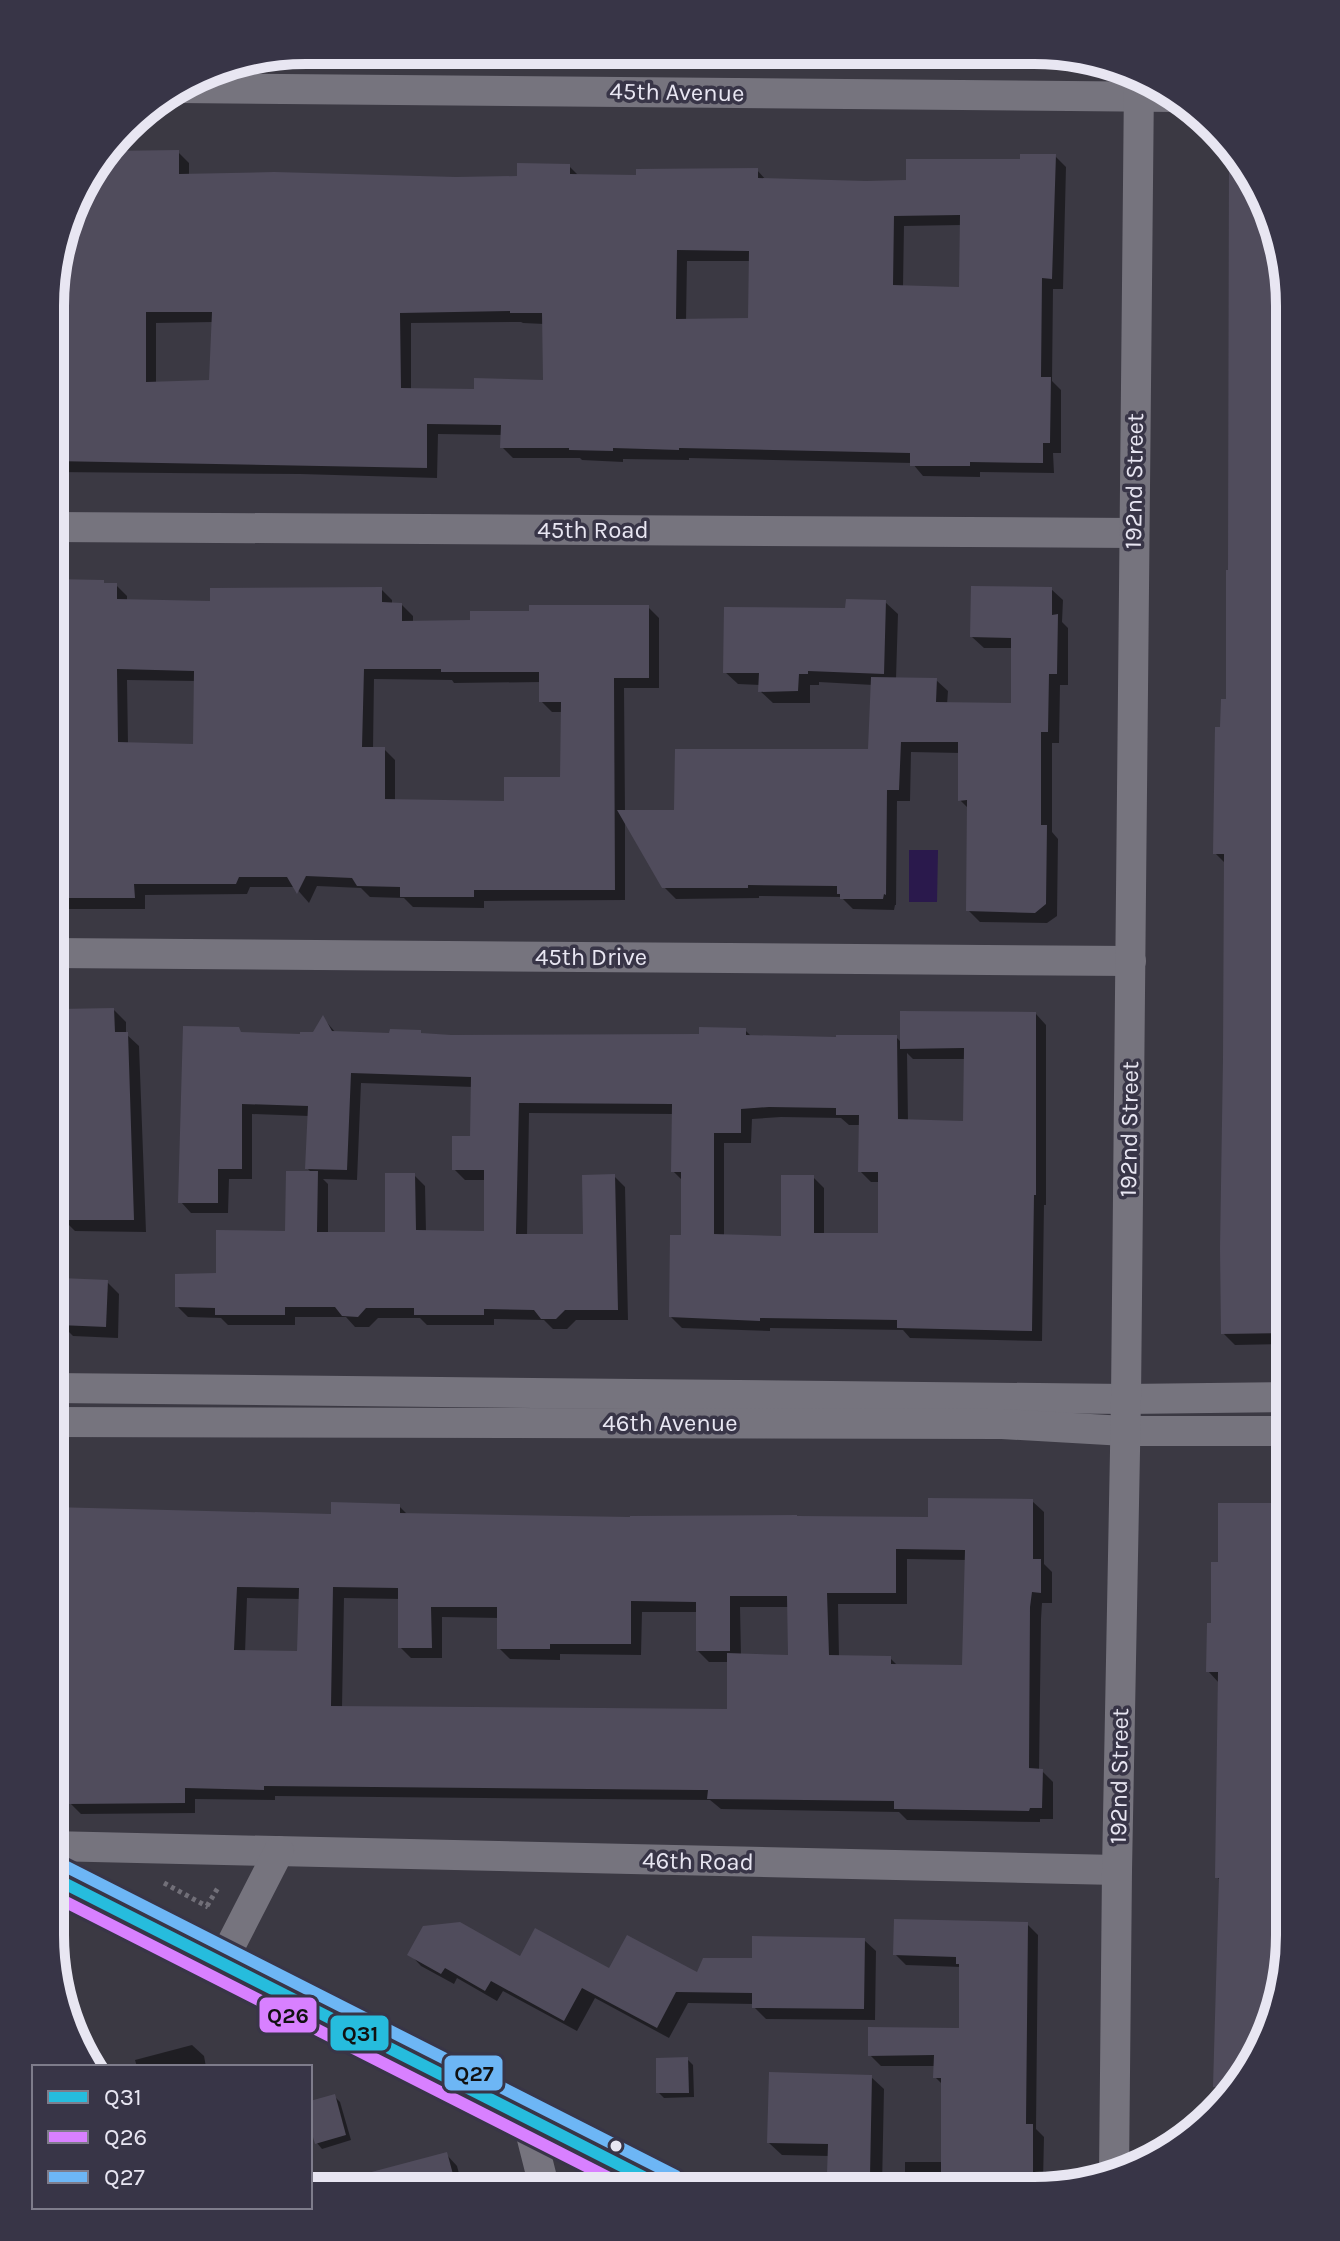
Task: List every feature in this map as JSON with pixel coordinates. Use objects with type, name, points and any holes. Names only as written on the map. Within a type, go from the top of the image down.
[{"type":"street","name":"45th Avenue","points":[[201,88],[1139,89]]},
{"type":"street","name":"192nd Street","points":[[1114,2163],[1126,1399],[1139,89]]},
{"type":"street","name":"45th Road","points":[[64,527],[1134,533]]},
{"type":"street","name":"45th Drive","points":[[64,953],[1131,961]]},
{"type":"street","name":"46th Avenue","points":[[64,1388],[500,1392],[705,1409],[1125,1431],[1275,1431]]},
{"type":"street","points":[[308,1391],[308,1421]]},
{"type":"street","points":[[498,1423],[500,1392]]},
{"type":"street","name":"46th Avenue","points":[[64,1422],[498,1423],[705,1409],[1275,1397]]},
{"type":"street","name":"46th Road","points":[[64,1846],[1117,1870]]},
{"type":"street","points":[[221,1964],[279,1851]]},
{"type":"street","points":[[64,1883],[643,2177]]},
{"type":"street","points":[[527,2119],[542,2177]]},
{"type":"path","points":[[155,1879],[207,1906]]},
{"type":"shaded area","points":[[909,850],[938,850],[937,902],[909,902]]},
{"type":"building","points":[[179,150],[179,174],[274,172],[517,176],[517,163],[570,164],[570,174],[636,175],[636,169],[758,168],[758,178],[866,181],[906,180],[906,159],[1020,159],[1020,154],[1056,154],[1052,279],[1042,278],[1041,377],[1051,377],[1050,443],[1043,443],[1043,463],[970,462],[970,466],[910,466],[910,453],[500,448],[501,425],[427,424],[427,468],[64,461],[66,275],[82,214],[96,185],[121,151]],"holes":[[[960,215],[959,287],[893,285],[894,216]],[[677,250],[749,251],[748,318],[676,319]],[[146,312],[212,312],[209,380],[146,382]],[[400,313],[542,313],[543,380],[474,378],[474,389],[401,388]]]},
{"type":"building","points":[[1229,163],[1244,185],[1263,228],[1271,259],[1276,306],[1275,1333],[1221,1334],[1224,854],[1213,854],[1215,727],[1220,727],[1221,699],[1226,699]]},
{"type":"building","points":[[64,579],[117,583],[117,599],[210,601],[210,588],[382,587],[382,602],[402,603],[402,621],[470,620],[470,611],[529,611],[529,605],[649,605],[649,678],[614,678],[615,890],[474,890],[474,897],[400,897],[400,887],[357,886],[352,878],[306,876],[297,894],[287,877],[239,877],[236,884],[134,884],[135,898],[64,898]],"holes":[[[117,669],[194,671],[193,744],[118,742]],[[364,669],[441,669],[441,672],[539,672],[539,702],[561,702],[560,777],[504,777],[504,801],[385,799],[385,747],[362,747]]]},
{"type":"building","points":[[971,586],[1052,587],[1052,615],[1058,614],[1057,674],[1049,674],[1048,732],[1041,732],[1041,825],[1047,825],[1046,904],[1035,913],[966,911],[967,800],[958,801],[958,742],[901,742],[899,790],[887,790],[886,895],[883,899],[840,899],[837,886],[662,888],[617,810],[674,810],[675,749],[868,749],[871,677],[937,678],[936,702],[1011,703],[1011,638],[970,637]]},
{"type":"building","points":[[846,599],[886,600],[884,674],[808,671],[808,674],[799,674],[798,691],[758,692],[759,673],[723,673],[724,607],[845,608]]},
{"type":"building","points":[[114,1008],[115,1032],[128,1032],[134,1220],[64,1220],[64,1009]]},
{"type":"building","points":[[900,1011],[1036,1012],[1032,1331],[897,1328],[897,1320],[760,1318],[760,1321],[669,1317],[670,1235],[681,1235],[681,1172],[671,1172],[672,1104],[519,1103],[516,1234],[583,1234],[582,1175],[615,1174],[618,1310],[565,1310],[556,1319],[541,1319],[534,1310],[484,1309],[484,1315],[414,1315],[414,1308],[366,1308],[358,1317],[342,1316],[335,1307],[285,1307],[285,1315],[215,1315],[215,1308],[175,1307],[175,1274],[216,1273],[216,1230],[285,1231],[286,1171],[318,1171],[317,1232],[385,1232],[385,1173],[415,1173],[416,1230],[484,1231],[484,1170],[452,1170],[452,1136],[470,1136],[471,1077],[351,1073],[347,1170],[305,1169],[308,1106],[242,1104],[242,1169],[218,1169],[218,1203],[178,1203],[183,1026],[239,1027],[241,1032],[300,1034],[313,1032],[323,1015],[332,1031],[389,1033],[390,1029],[451,1035],[699,1034],[699,1027],[746,1028],[746,1035],[897,1035],[898,1119],[963,1121],[964,1048],[900,1049]],"holes":[[[836,1108],[836,1115],[859,1115],[858,1172],[878,1172],[878,1233],[814,1233],[814,1175],[781,1175],[781,1236],[714,1234],[714,1133],[741,1133],[741,1109]]]},
{"type":"building","points":[[64,1278],[108,1280],[106,1327],[64,1325]]},
{"type":"building","points":[[928,1498],[1033,1499],[1033,1559],[1041,1559],[1041,1593],[1032,1592],[1030,1607],[1029,1768],[1043,1769],[1042,1808],[1030,1808],[1029,1811],[894,1809],[894,1801],[707,1799],[708,1790],[264,1786],[264,1790],[185,1788],[185,1803],[68,1804],[64,1507],[331,1514],[331,1502],[400,1504],[400,1513],[928,1517]],"holes":[[[896,1549],[965,1550],[962,1665],[891,1664],[891,1656],[829,1655],[827,1593],[896,1593]],[[237,1587],[299,1588],[297,1651],[234,1650]],[[333,1587],[398,1588],[398,1648],[432,1648],[431,1607],[497,1607],[497,1649],[550,1649],[550,1644],[631,1644],[631,1601],[696,1602],[696,1651],[730,1651],[730,1596],[787,1596],[788,1655],[727,1653],[727,1709],[331,1706]]]},
{"type":"building","points":[[1218,1503],[1275,1503],[1275,1950],[1263,2013],[1251,2042],[1226,2082],[1222,2087],[1213,2087],[1219,1878],[1215,1878],[1218,1672],[1206,1672],[1207,1623],[1211,1623],[1211,1562],[1218,1562]]},
{"type":"building","points":[[894,1919],[1028,1922],[1026,2124],[1033,2124],[1033,2172],[941,2172],[941,2078],[933,2078],[934,2055],[868,2056],[868,2027],[959,2028],[959,1964],[956,1964],[956,1957],[893,1955]]},
{"type":"building","points":[[460,1922],[520,1956],[535,1928],[609,1968],[627,1935],[697,1972],[703,1958],[752,1958],[752,1936],[865,1938],[864,2009],[752,2008],[752,1993],[676,1992],[657,2028],[582,1988],[564,2021],[491,1981],[485,1991],[445,1968],[441,1974],[407,1955],[423,1926]]},
{"type":"building","points":[[688,2057],[689,2093],[656,2093],[656,2058]]},
{"type":"building","points":[[769,2072],[872,2075],[870,2176],[827,2174],[828,2144],[767,2143]]},
{"type":"building","points":[[335,2094],[346,2135],[315,2144],[312,2100]]},
{"type":"building","points":[[447,2152],[454,2177],[353,2177]]},
{"type":"transit line","name":"Q27","points":[[64,1866],[676,2176]]},
{"type":"transit line","name":"Q31","points":[[64,1883],[643,2177]]},
{"type":"transit line","name":"Q26","points":[[64,1901],[607,2177]]}]
